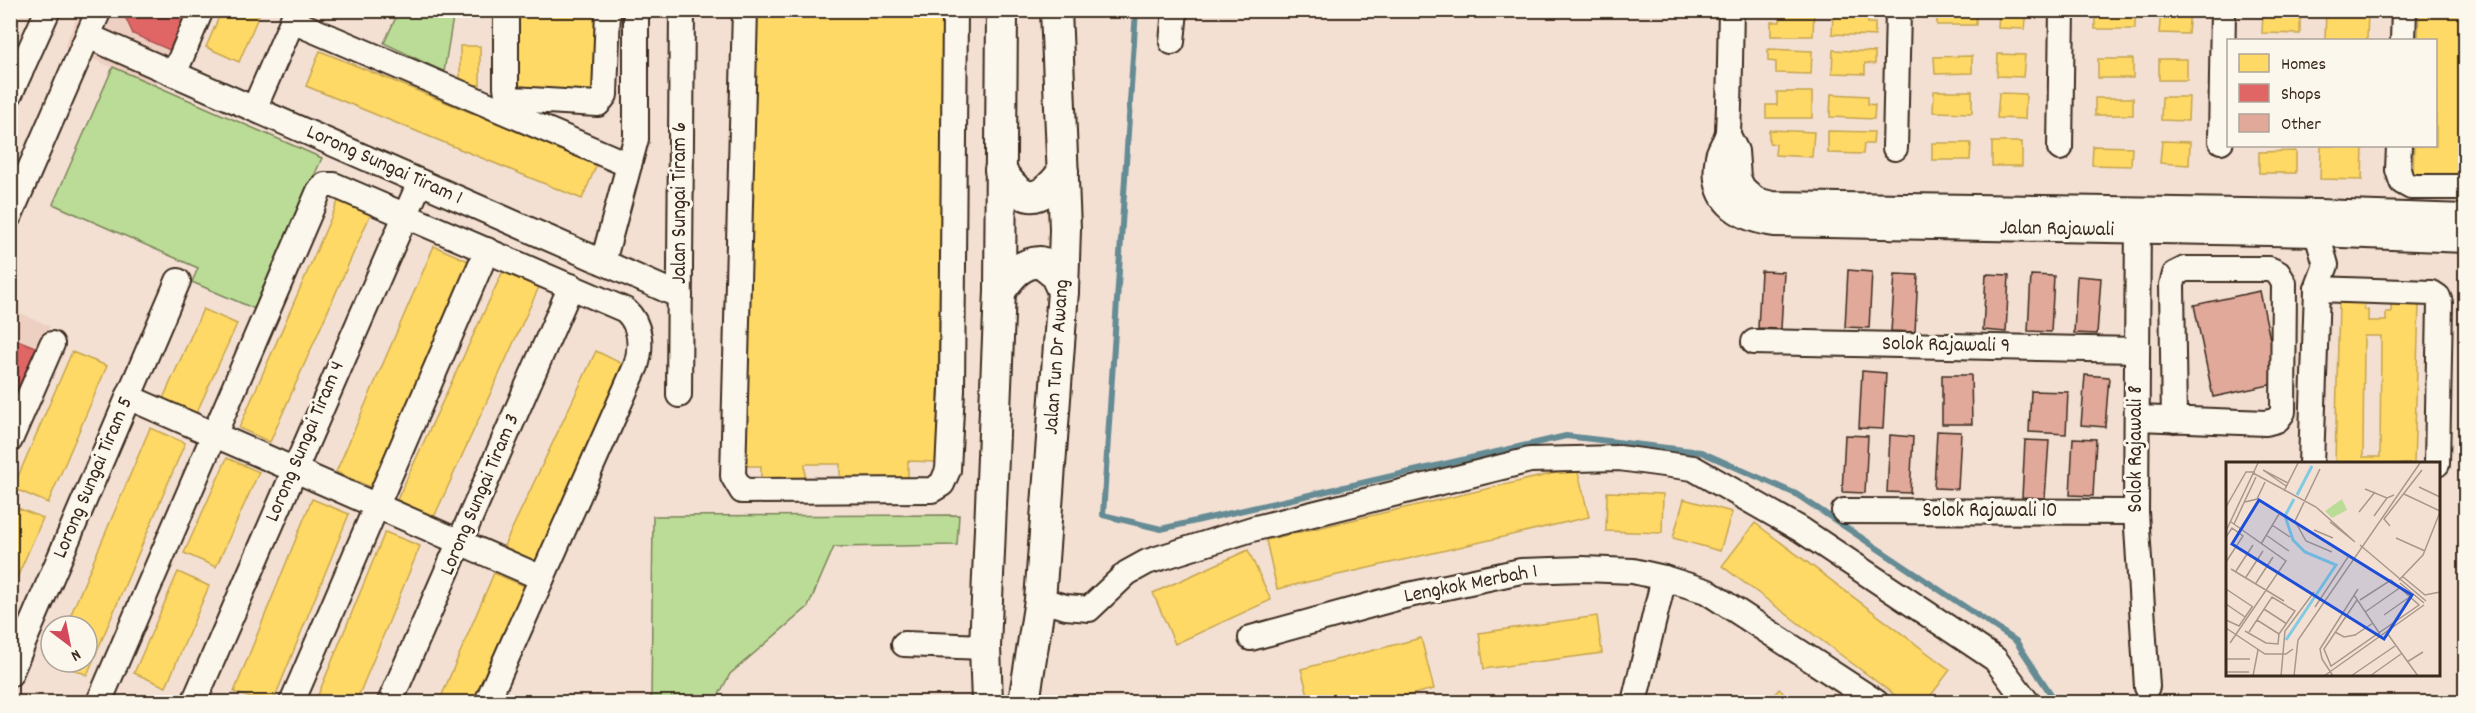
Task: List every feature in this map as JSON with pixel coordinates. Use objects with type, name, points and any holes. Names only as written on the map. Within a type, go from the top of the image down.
[{"type":"main road","points":[[987,702],[985,647],[1000,291],[1002,10]]},
{"type":"main road","name":"Jalan Tun Dr Awang","points":[[1024,702],[1040,600],[1063,291],[1063,172],[1056,10]]},
{"type":"main road","points":[[1000,170],[1018,192],[1033,196],[1049,189],[1063,172]]},
{"type":"main road","points":[[1000,291],[1014,273],[1031,262],[1040,262],[1055,274],[1063,291]]},
{"type":"street","points":[[12,88],[48,10]]},
{"type":"street","points":[[10,215],[99,10]]},
{"type":"street","points":[[174,74],[201,10]]},
{"type":"street","points":[[506,10],[507,94],[513,99],[598,104],[605,95],[608,10]]},
{"type":"street","points":[[603,262],[636,139],[636,10]]},
{"type":"street","name":"Jalan Sungai Tiram 6","points":[[679,395],[682,10]]},
{"type":"street","points":[[745,10],[733,476],[742,491],[932,490],[942,484],[948,470],[952,390],[955,10]]},
{"type":"street","points":[[1172,42],[1175,10]]},
{"type":"street","name":"Jalan Rajawali","points":[[1731,10],[1728,135],[1719,155],[1718,186],[1725,199],[1739,215],[1752,221],[1773,225],[2138,221],[2318,223],[2466,217]]},
{"type":"street","points":[[1895,148],[1898,10]]},
{"type":"street","points":[[2060,148],[2062,10]]},
{"type":"street","points":[[2221,141],[2223,10]]},
{"type":"street","points":[[2403,39],[2404,10]]},
{"type":"street","points":[[254,109],[294,16],[629,165]]},
{"type":"street","name":"Lorong Sungai Tiram 1","points":[[88,36],[680,296]]},
{"type":"street","points":[[2399,147],[2398,170],[2402,182],[2411,187],[2466,187]]},
{"type":"street","name":"Lorong Sungai Tiram 4","points":[[194,702],[420,182]]},
{"type":"street","points":[[99,702],[319,191],[325,185],[334,185],[629,313],[640,335],[638,360],[487,702]]},
{"type":"street","name":"Solok Rajawali 8","points":[[2138,221],[2136,512],[2147,687]]},
{"type":"street","points":[[2311,462],[2317,289],[2326,265],[2318,223]]},
{"type":"street","name":"Jalan Rajawali","points":[[2318,223],[2466,240]]},
{"type":"street","points":[[292,702],[487,250]]},
{"type":"street","points":[[2138,418],[2174,420],[2266,423],[2277,420],[2283,412],[2284,283],[2278,273],[2269,269],[2186,269],[2175,274],[2172,285],[2174,420]]},
{"type":"street","name":"Lorong Sungai Tiram 5","points":[[10,674],[178,281]]},
{"type":"street","name":"Lorong Sungai Tiram 3","points":[[390,702],[571,286]]},
{"type":"street","points":[[2317,289],[2432,293],[2438,297],[2440,303],[2437,462]]},
{"type":"street","name":"Solok Rajawali 9","points":[[1754,342],[2137,350]]},
{"type":"street","points":[[10,440],[52,344]]},
{"type":"street","points":[[128,397],[542,578]]},
{"type":"street","points":[[1040,600],[1066,607],[1089,609],[1127,573],[1147,561],[1252,529],[1530,460],[1619,458],[1693,468],[1800,529],[1995,659],[2026,702]]},
{"type":"street","name":"Solok Rajawali 10","points":[[1844,511],[2136,512]]},
{"type":"street","name":"Lengkok Merbah 1","points":[[1251,638],[1404,596],[1521,571],[1583,569],[1634,572],[1664,578],[1706,591],[1876,702]]},
{"type":"street","points":[[1634,702],[1664,578]]},
{"type":"street","points":[[904,644],[985,647]]},
{"type":"shaded area","points":[[80,11],[189,11],[156,86],[64,47]]},
{"type":"shaded area","points":[[11,309],[50,326],[11,416]]},
{"type":"green space","points":[[399,11],[454,11],[444,72],[384,43]]},
{"type":"green space","points":[[113,67],[322,158],[255,309],[192,282],[198,268],[53,204]]},
{"type":"green space","points":[[959,515],[957,545],[834,547],[808,607],[730,674],[715,702],[651,702],[653,516]]},
{"type":"building: Homes","points":[[222,10],[261,10],[239,62],[206,47]]},
{"type":"building: Homes","points":[[518,10],[598,10],[598,92],[518,93]]},
{"type":"building: Homes","points":[[752,10],[944,11],[937,462],[908,461],[908,479],[840,479],[840,464],[805,464],[805,481],[761,481],[761,466],[745,466]]},
{"type":"building: Homes","points":[[1780,10],[1814,10],[1813,36],[1771,36],[1771,22],[1780,22]]},
{"type":"building: Homes","points":[[1937,10],[1976,10],[1976,25],[1937,25]]},
{"type":"building: Homes","points":[[1999,10],[2027,10],[2025,29],[1998,28]]},
{"type":"building: Homes","points":[[2095,10],[2135,10],[2135,29],[2095,29]]},
{"type":"building: Homes","points":[[2161,10],[2190,10],[2188,34],[2159,33]]},
{"type":"building: Homes","points":[[2326,10],[2368,10],[2367,39],[2325,39]]},
{"type":"building: Homes","points":[[2419,10],[2466,10],[2463,178],[2413,177],[2414,147],[2437,147],[2437,39],[2418,39]]},
{"type":"building: Homes","points":[[1833,13],[1868,14],[1868,23],[1875,23],[1875,36],[1832,34]]},
{"type":"building: Homes","points":[[2263,14],[2300,14],[2300,34],[2262,33]]},
{"type":"building: Homes","points":[[460,46],[480,46],[480,85],[460,84]]},
{"type":"building: Homes","points":[[1768,49],[1812,51],[1811,74],[1776,73],[1776,62],[1768,61]]},
{"type":"building: Homes","points":[[1833,50],[1875,52],[1875,64],[1865,63],[1865,74],[1832,73]]},
{"type":"building: Homes","points":[[320,51],[597,164],[582,199],[306,86]]},
{"type":"building: Homes","points":[[1998,54],[2025,55],[2023,77],[1997,76]]},
{"type":"building: Homes","points":[[1972,56],[1972,73],[1935,74],[1934,57]]},
{"type":"building: Homes","points":[[2098,59],[2133,59],[2133,78],[2098,78]]},
{"type":"building: Homes","points":[[2159,59],[2187,59],[2187,80],[2159,80]]},
{"type":"building: Homes","points":[[1934,91],[1972,91],[1972,113],[1933,112]]},
{"type":"building: Homes","points":[[1777,92],[1812,92],[1812,118],[1766,118],[1766,105],[1777,105]]},
{"type":"building: Homes","points":[[1999,93],[2026,94],[2025,119],[1997,118]]},
{"type":"building: Homes","points":[[1831,94],[1868,96],[1868,104],[1875,105],[1874,119],[1830,117]]},
{"type":"building: Homes","points":[[2162,97],[2189,97],[2188,121],[2161,120]]},
{"type":"building: Homes","points":[[2095,98],[2133,98],[2133,115],[2095,115]]},
{"type":"building: Homes","points":[[1769,130],[1814,132],[1812,157],[1775,155],[1776,144],[1769,143]]},
{"type":"building: Homes","points":[[1828,131],[1874,132],[1873,144],[1864,144],[1863,154],[1828,153]]},
{"type":"building: Homes","points":[[2162,141],[2190,142],[2189,165],[2160,163]]},
{"type":"building: Homes","points":[[1992,142],[2022,142],[2022,166],[1992,166]]},
{"type":"building: Homes","points":[[1932,143],[1971,143],[1970,160],[1932,160]]},
{"type":"building: Homes","points":[[2093,146],[2132,147],[2131,166],[2092,165]]},
{"type":"building: Homes","points":[[2321,147],[2363,147],[2362,180],[2320,179]]},
{"type":"building: Homes","points":[[2296,151],[2296,173],[2259,173],[2259,152]]},
{"type":"building: Homes","points":[[340,197],[372,211],[270,442],[239,428]]},
{"type":"building: Homes","points":[[434,246],[473,263],[375,489],[336,472]]},
{"type":"building: Homes","points":[[503,271],[539,287],[434,517],[397,500]]},
{"type":"building: Homes","points":[[2339,302],[2365,303],[2364,310],[2368,310],[2368,321],[2386,321],[2386,312],[2391,312],[2391,304],[2419,304],[2414,462],[2335,462]],"holes":[[[2364,336],[2381,336],[2380,457],[2363,457]]]},
{"type":"building: Homes","points":[[203,309],[237,324],[195,416],[162,401]]},
{"type":"building: Homes","points":[[596,351],[629,367],[536,564],[503,548]]},
{"type":"building: Homes","points":[[72,352],[107,366],[48,503],[13,488]]},
{"type":"building: Homes","points":[[150,428],[185,443],[99,647],[99,614],[71,614]]},
{"type":"building: Homes","points":[[227,458],[259,472],[216,567],[184,553]]},
{"type":"building: Homes","points":[[1577,468],[1589,517],[1277,589],[1266,540]]},
{"type":"building: Homes","points":[[1607,492],[1663,494],[1662,533],[1606,531]]},
{"type":"building: Homes","points":[[312,499],[349,514],[273,702],[262,702],[234,692]]},
{"type":"building: Homes","points":[[1684,499],[1732,512],[1720,551],[1673,538]]},
{"type":"building: Homes","points":[[10,505],[43,518],[10,594]]},
{"type":"building: Homes","points":[[1755,523],[1950,670],[1926,702],[1904,702],[1722,566]]},
{"type":"building: Homes","points":[[385,532],[420,546],[356,702],[316,700]]},
{"type":"building: Homes","points":[[1248,550],[1271,600],[1175,644],[1153,593]]},
{"type":"building: Homes","points":[[178,572],[209,586],[166,687],[134,673]]},
{"type":"building: Homes","points":[[494,573],[529,588],[480,702],[439,702]]},
{"type":"building: Homes","points":[[1597,616],[1602,653],[1484,669],[1479,633]]},
{"type":"building: Homes","points":[[1421,638],[1434,689],[1380,702],[1310,702],[1301,669]]},
{"type":"building: Homes","points":[[1779,689],[1793,702],[1769,702]]},
{"type":"building: Shops","points":[[122,10],[189,10],[172,51],[133,34]]},
{"type":"building: Shops","points":[[10,337],[40,349],[10,416]]},
{"type":"building: Other","points":[[1848,270],[1872,272],[1869,328],[1845,327]]},
{"type":"building: Other","points":[[1761,271],[1784,272],[1781,329],[1758,328]]},
{"type":"building: Other","points":[[1895,274],[1918,275],[1915,332],[1891,331]]},
{"type":"building: Other","points":[[1986,274],[2009,275],[2006,332],[1983,330]]},
{"type":"building: Other","points":[[2031,275],[2054,276],[2051,332],[2028,331]]},
{"type":"building: Other","points":[[2077,276],[2101,278],[2097,334],[2074,333]]},
{"type":"building: Other","points":[[2260,291],[2279,383],[2213,397],[2194,305]]},
{"type":"building: Other","points":[[1862,371],[1886,373],[1883,429],[1859,428]]},
{"type":"building: Other","points":[[1942,375],[1971,375],[1972,424],[1942,424]]},
{"type":"building: Other","points":[[2085,375],[2109,377],[2105,427],[2081,425]]},
{"type":"building: Other","points":[[2031,391],[2068,392],[2066,434],[2029,432]]},
{"type":"building: Other","points":[[1937,431],[1961,432],[1958,489],[1934,488]]},
{"type":"building: Other","points":[[1845,435],[1868,436],[1865,493],[1842,492]]},
{"type":"building: Other","points":[[1890,435],[1913,437],[1910,493],[1887,492]]},
{"type":"building: Other","points":[[2073,438],[2096,439],[2093,496],[2070,495]]},
{"type":"building: Other","points":[[2025,440],[2049,441],[2045,498],[2022,497]]},
{"type":"waterway","points":[[1136,10],[1103,515],[1161,529],[1566,436],[1701,452],[1796,494],[2016,641],[2056,702]]}]
